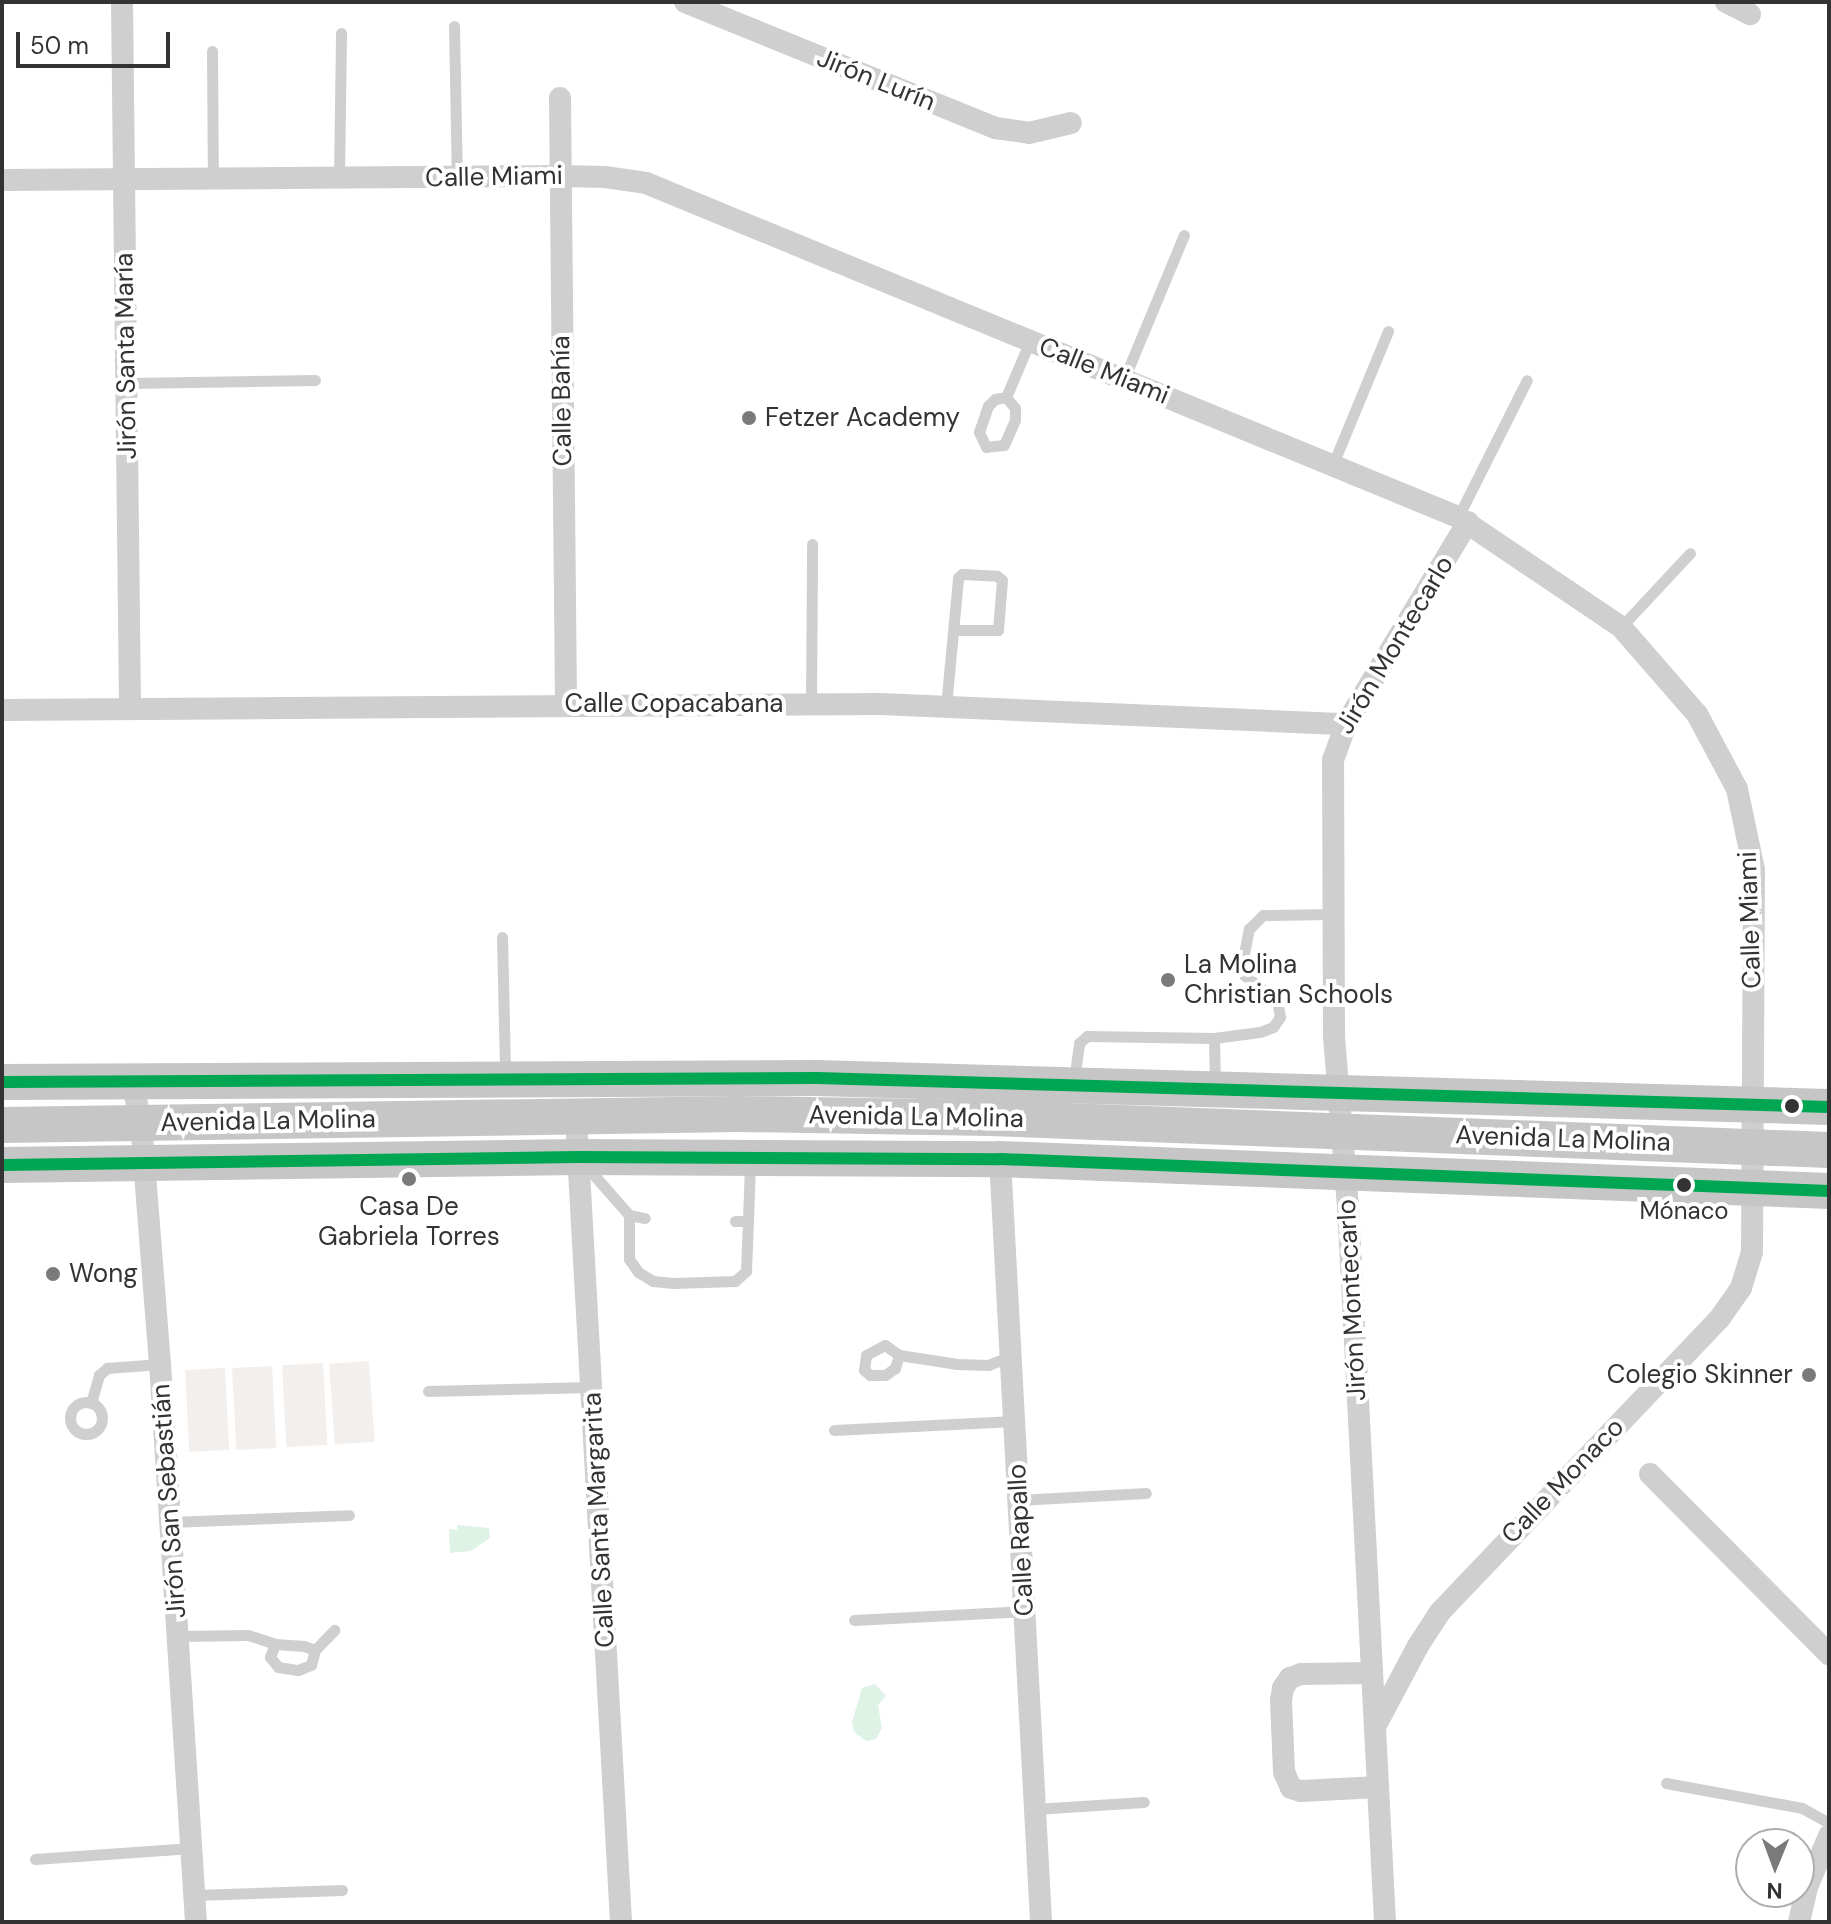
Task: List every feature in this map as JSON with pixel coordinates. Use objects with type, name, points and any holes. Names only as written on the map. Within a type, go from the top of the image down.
[{"type":"main road","name":"Avenida La Molina","points":[[2,1082],[817,1078],[1339,1090],[1829,1107]]},
{"type":"main road","name":"Avenida La Molina","points":[[2,1125],[739,1114],[991,1118],[1829,1150]]},
{"type":"main road","name":"Avenida La Molina","points":[[2,1165],[578,1157],[1000,1159],[1829,1191]]},
{"type":"street","name":"Jirón Santa María","points":[[122,2],[130,709]]},
{"type":"street","name":"Jirón Lurín","points":[[685,2],[995,128],[1029,133],[1071,123]]},
{"type":"street","points":[[1726,2],[1750,14]]},
{"type":"street","name":"Calle Bahía","points":[[560,98],[566,705]]},
{"type":"street","name":"Calle Miami","points":[[2,180],[560,176],[628,179],[664,189],[1463,520],[1621,627],[1697,714],[1737,789],[1754,870],[1753,1147]]},
{"type":"street","name":"Jirón Montecarlo","points":[[1385,1922],[1343,1130],[1334,1036],[1333,760],[1346,724],[1463,520]]},
{"type":"street","name":"Calle Copacabana","points":[[2,710],[811,704],[946,706],[1346,724]]},
{"type":"street","name":"Jirón San Sebastián","points":[[132,1081],[141,1123],[160,1364],[196,1922]]},
{"type":"street","name":"Calle Santa Margarita","points":[[576,1117],[621,1922]]},
{"type":"street","name":"Calle Monaco","points":[[1376,1725],[1418,1646],[1460,1589],[1731,1304],[1748,1271],[1752,1252],[1753,1147]]},
{"type":"street","name":"Calle Rapallo","points":[[1000,1159],[1041,1922]]},
{"type":"street","points":[[1650,1474],[1829,1654]]},
{"type":"street","points":[[1372,1673],[1301,1674],[1290,1678],[1283,1688],[1281,1700],[1284,1772],[1291,1788],[1301,1791],[1378,1787]]},
{"type":"street","points":[[1799,1922],[1807,1887],[1829,1836]]},
{"type":"lane","points":[[454,26],[457,178]]},
{"type":"lane","points":[[339,179],[341,33]]},
{"type":"lane","points":[[212,51],[213,180]]},
{"type":"lane","points":[[1124,379],[1184,235]]},
{"type":"lane","points":[[1333,464],[1388,331]]},
{"type":"lane","points":[[1006,397],[1030,341]]},
{"type":"lane","points":[[127,383],[315,380]]},
{"type":"lane","points":[[1463,520],[1527,380]]},
{"type":"lane","points":[[811,704],[812,544]]},
{"type":"lane","points":[[1621,627],[1690,553]]},
{"type":"lane","points":[[946,706],[958,578],[962,574],[997,576],[1002,580],[998,630],[954,630]]},
{"type":"lane","points":[[1243,959],[1249,929],[1263,915],[1333,914]]},
{"type":"lane","points":[[502,937],[505,1079]]},
{"type":"lane","points":[[1074,1084],[1079,1043],[1087,1036],[1214,1038],[1260,1032],[1273,1027],[1280,1017],[1277,1000],[1244,975]]},
{"type":"lane","points":[[1214,1038],[1215,1087]]},
{"type":"lane","points":[[578,1157],[629,1215],[645,1218]]},
{"type":"lane","points":[[629,1215],[629,1259],[638,1272],[653,1281],[673,1283],[735,1281],[746,1271],[750,1157]]},
{"type":"lane","points":[[735,1221],[748,1221]]},
{"type":"lane","points":[[899,1355],[988,1365],[1011,1356]]},
{"type":"lane","points":[[91,1403],[99,1375],[107,1368],[160,1364]]},
{"type":"lane","points":[[428,1391],[592,1387]]},
{"type":"lane","points":[[834,1430],[1014,1421]]},
{"type":"lane","points":[[1018,1500],[1146,1493]]},
{"type":"lane","points":[[170,1522],[349,1515]]},
{"type":"lane","points":[[854,1620],[1024,1611]]},
{"type":"lane","points":[[275,1644],[270,1657],[278,1667],[298,1670],[311,1665],[315,1650],[334,1630]]},
{"type":"lane","points":[[178,1636],[248,1635],[275,1644],[315,1650]]},
{"type":"lane","points":[[1666,1783],[1802,1808],[1829,1823]]},
{"type":"lane","points":[[1035,1809],[1144,1802]]},
{"type":"lane","points":[[35,1859],[192,1848]]},
{"type":"lane","points":[[194,1895],[342,1890]]},
{"type":"shaded area","points":[[369,1361],[375,1442],[335,1445],[329,1364]]},
{"type":"shaded area","points":[[323,1363],[327,1445],[286,1447],[282,1365]]},
{"type":"shaded area","points":[[272,1366],[276,1448],[236,1450],[232,1368]]},
{"type":"shaded area","points":[[225,1368],[229,1450],[189,1452],[185,1370]]},
{"type":"shaded area","points":[[457,1525],[489,1528],[490,1538],[471,1551],[450,1553],[449,1529],[457,1530]]},
{"type":"shaded area","points":[[875,1684],[886,1696],[878,1705],[882,1728],[876,1739],[866,1741],[854,1732],[852,1722],[862,1688]]},
{"type":"transit line","points":[[2,1082],[817,1078],[1829,1107]]},
{"type":"transit line","points":[[2,1165],[578,1157],[1000,1159],[1829,1191]]},
{"type":"place","name":"Fetzer Academy","points":[[749,418]]},
{"type":"place","name":"La Molina Christian Schools","points":[[1168,980]]},
{"type":"place","name":"Casa De Gabriela Torres","points":[[409,1179]]},
{"type":"place","name":"Mónaco","points":[[1684,1185]]},
{"type":"place","name":"Wong","points":[[53,1274]]},
{"type":"place","name":"Colegio Skinner","points":[[1809,1375]]}]
